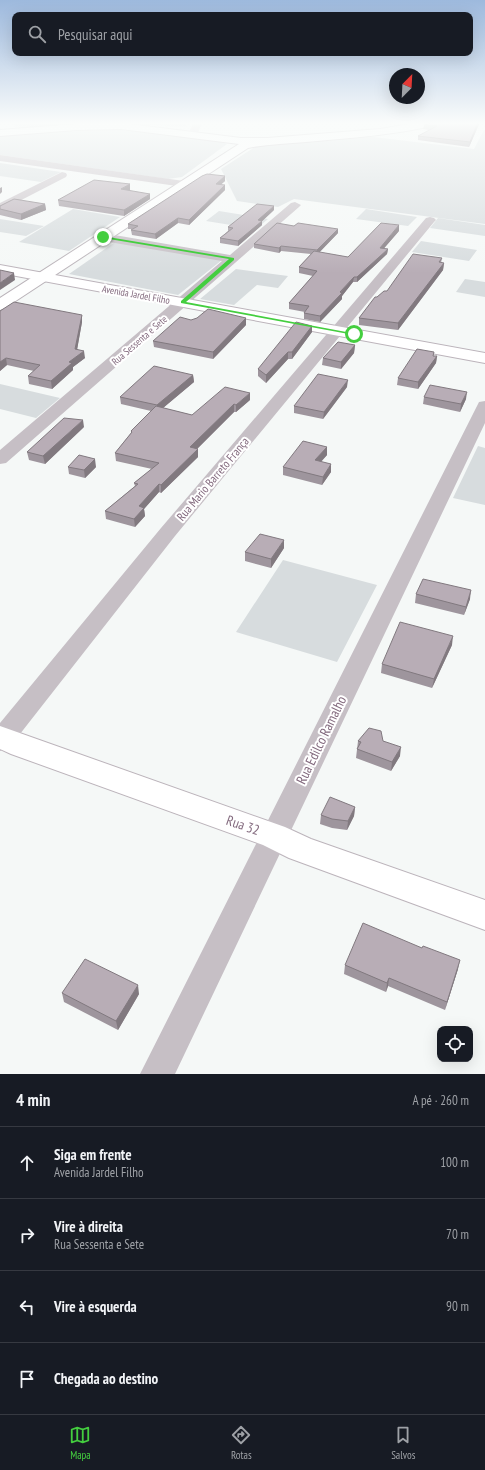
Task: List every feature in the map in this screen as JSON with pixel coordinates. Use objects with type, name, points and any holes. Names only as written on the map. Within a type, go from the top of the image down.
[{"type":"main road","points":[[0,304],[202,172]]},
{"type":"main road","name":"Avenida Jardel Filho","points":[[0,269],[485,358]]},
{"type":"main road","name":"Rua 32","points":[[1,738],[274,836],[300,848],[485,915]]},
{"type":"street","points":[[100,172],[184,184]]},
{"type":"street","points":[[0,208],[62,175]]},
{"type":"street","name":"Rua Sessenta e Sete","points":[[0,459],[295,205]]},
{"type":"street","name":"Rua Mario Barreto França","points":[[1,738],[168,532],[336,330],[430,220]]},
{"type":"street","points":[[103,237],[233,259]]},
{"type":"street","name":"Rua Edilco Ramalho","points":[[157,1074],[485,406]]},
{"type":"shaded area","points":[[0,172],[61,172],[41,182],[0,176]]},
{"type":"shaded area","points":[[120,172],[189,172],[182,177],[168,179]]},
{"type":"shaded area","points":[[223,172],[485,172],[485,224],[294,199],[278,207],[237,201]]},
{"type":"shaded area","points":[[73,209],[120,217],[69,251],[19,242]]},
{"type":"shaded area","points":[[366,209],[417,217],[408,226],[356,219]]},
{"type":"shaded area","points":[[219,211],[268,219],[256,229],[206,221]]},
{"type":"shaded area","points":[[438,218],[485,225],[485,236],[430,228]]},
{"type":"shaded area","points":[[0,219],[44,226],[26,236],[0,232]]},
{"type":"shaded area","points":[[421,241],[477,250],[469,261],[412,252]]},
{"type":"shaded area","points":[[115,242],[222,260],[178,295],[69,274]]},
{"type":"shaded area","points":[[236,269],[288,276],[278,288],[257,285],[234,305],[200,299]]},
{"type":"shaded area","points":[[465,279],[485,282],[485,297],[456,292]]},
{"type":"shaded area","points":[[0,384],[60,398],[36,418],[0,409]]},
{"type":"shaded area","points":[[478,446],[485,448],[485,505],[453,498]]},
{"type":"shaded area","points":[[283,560],[377,585],[337,662],[236,632]]},
{"type":"building","points":[[207,174],[225,176],[216,184],[225,185],[189,220],[178,218],[155,234],[131,230],[138,226],[128,224]]},
{"type":"building","points":[[94,180],[130,184],[121,189],[150,194],[124,210],[58,200]]},
{"type":"building","points":[[14,199],[45,204],[21,214],[0,209],[0,206]]},
{"type":"building","points":[[257,204],[274,206],[258,220],[262,221],[238,241],[220,238],[233,228],[228,227]]},
{"type":"building","points":[[277,223],[294,226],[298,223],[338,229],[317,250],[281,246],[279,248],[254,244]]},
{"type":"building","points":[[381,223],[399,225],[380,248],[388,249],[357,277],[354,277],[340,292],[342,293],[320,316],[304,313],[309,306],[289,303],[317,271],[299,267],[314,251],[348,257]]},
{"type":"building","points":[[413,254],[442,258],[439,262],[444,263],[398,323],[359,318],[375,297],[384,291],[387,291]]},
{"type":"building","points":[[0,270],[14,273],[0,283]]},
{"type":"building","points":[[14,302],[82,315],[75,349],[84,351],[69,362],[72,363],[51,381],[28,376],[40,365],[6,358],[0,362],[0,311]]},
{"type":"building","points":[[208,309],[246,318],[213,352],[153,341],[180,317],[191,320],[197,318]]},
{"type":"building","points":[[296,322],[312,326],[292,352],[288,352],[266,375],[258,369]]},
{"type":"building","points":[[338,342],[355,345],[341,362],[323,358]]},
{"type":"building","points":[[417,349],[434,352],[433,356],[437,356],[418,382],[398,378]]},
{"type":"building","points":[[154,366],[193,375],[157,405],[120,397]]},
{"type":"building","points":[[318,374],[348,380],[324,412],[294,406]]},
{"type":"building","points":[[430,385],[467,392],[461,404],[424,397]]},
{"type":"building","points":[[225,387],[250,393],[236,405],[234,404],[190,447],[198,449],[161,485],[159,484],[139,506],[144,508],[134,519],[105,511],[138,484],[134,483],[159,463],[115,453],[132,432],[131,431],[156,406],[192,415]]},
{"type":"building","points":[[64,418],[83,420],[43,456],[27,452]]},
{"type":"building","points":[[303,441],[327,447],[315,460],[331,464],[323,477],[283,467]]},
{"type":"building","points":[[79,455],[95,459],[84,470],[68,467]]},
{"type":"building","points":[[260,534],[284,540],[271,559],[245,552]]},
{"type":"building","points":[[423,579],[471,590],[466,607],[416,594]]},
{"type":"building","points":[[400,622],[453,636],[434,679],[382,664]]},
{"type":"building","points":[[369,728],[381,731],[383,741],[401,747],[392,762],[357,749],[361,742],[358,741]]},
{"type":"building","points":[[330,797],[355,807],[348,821],[332,819],[321,815]]},
{"type":"building","points":[[363,923],[422,948],[423,946],[460,960],[447,1002],[389,978],[387,983],[345,965]]},
{"type":"building","points":[[85,959],[138,985],[116,1021],[62,993]]},
{"type":"route","points":[[103,237],[233,259],[182,302],[354,334]]}]
